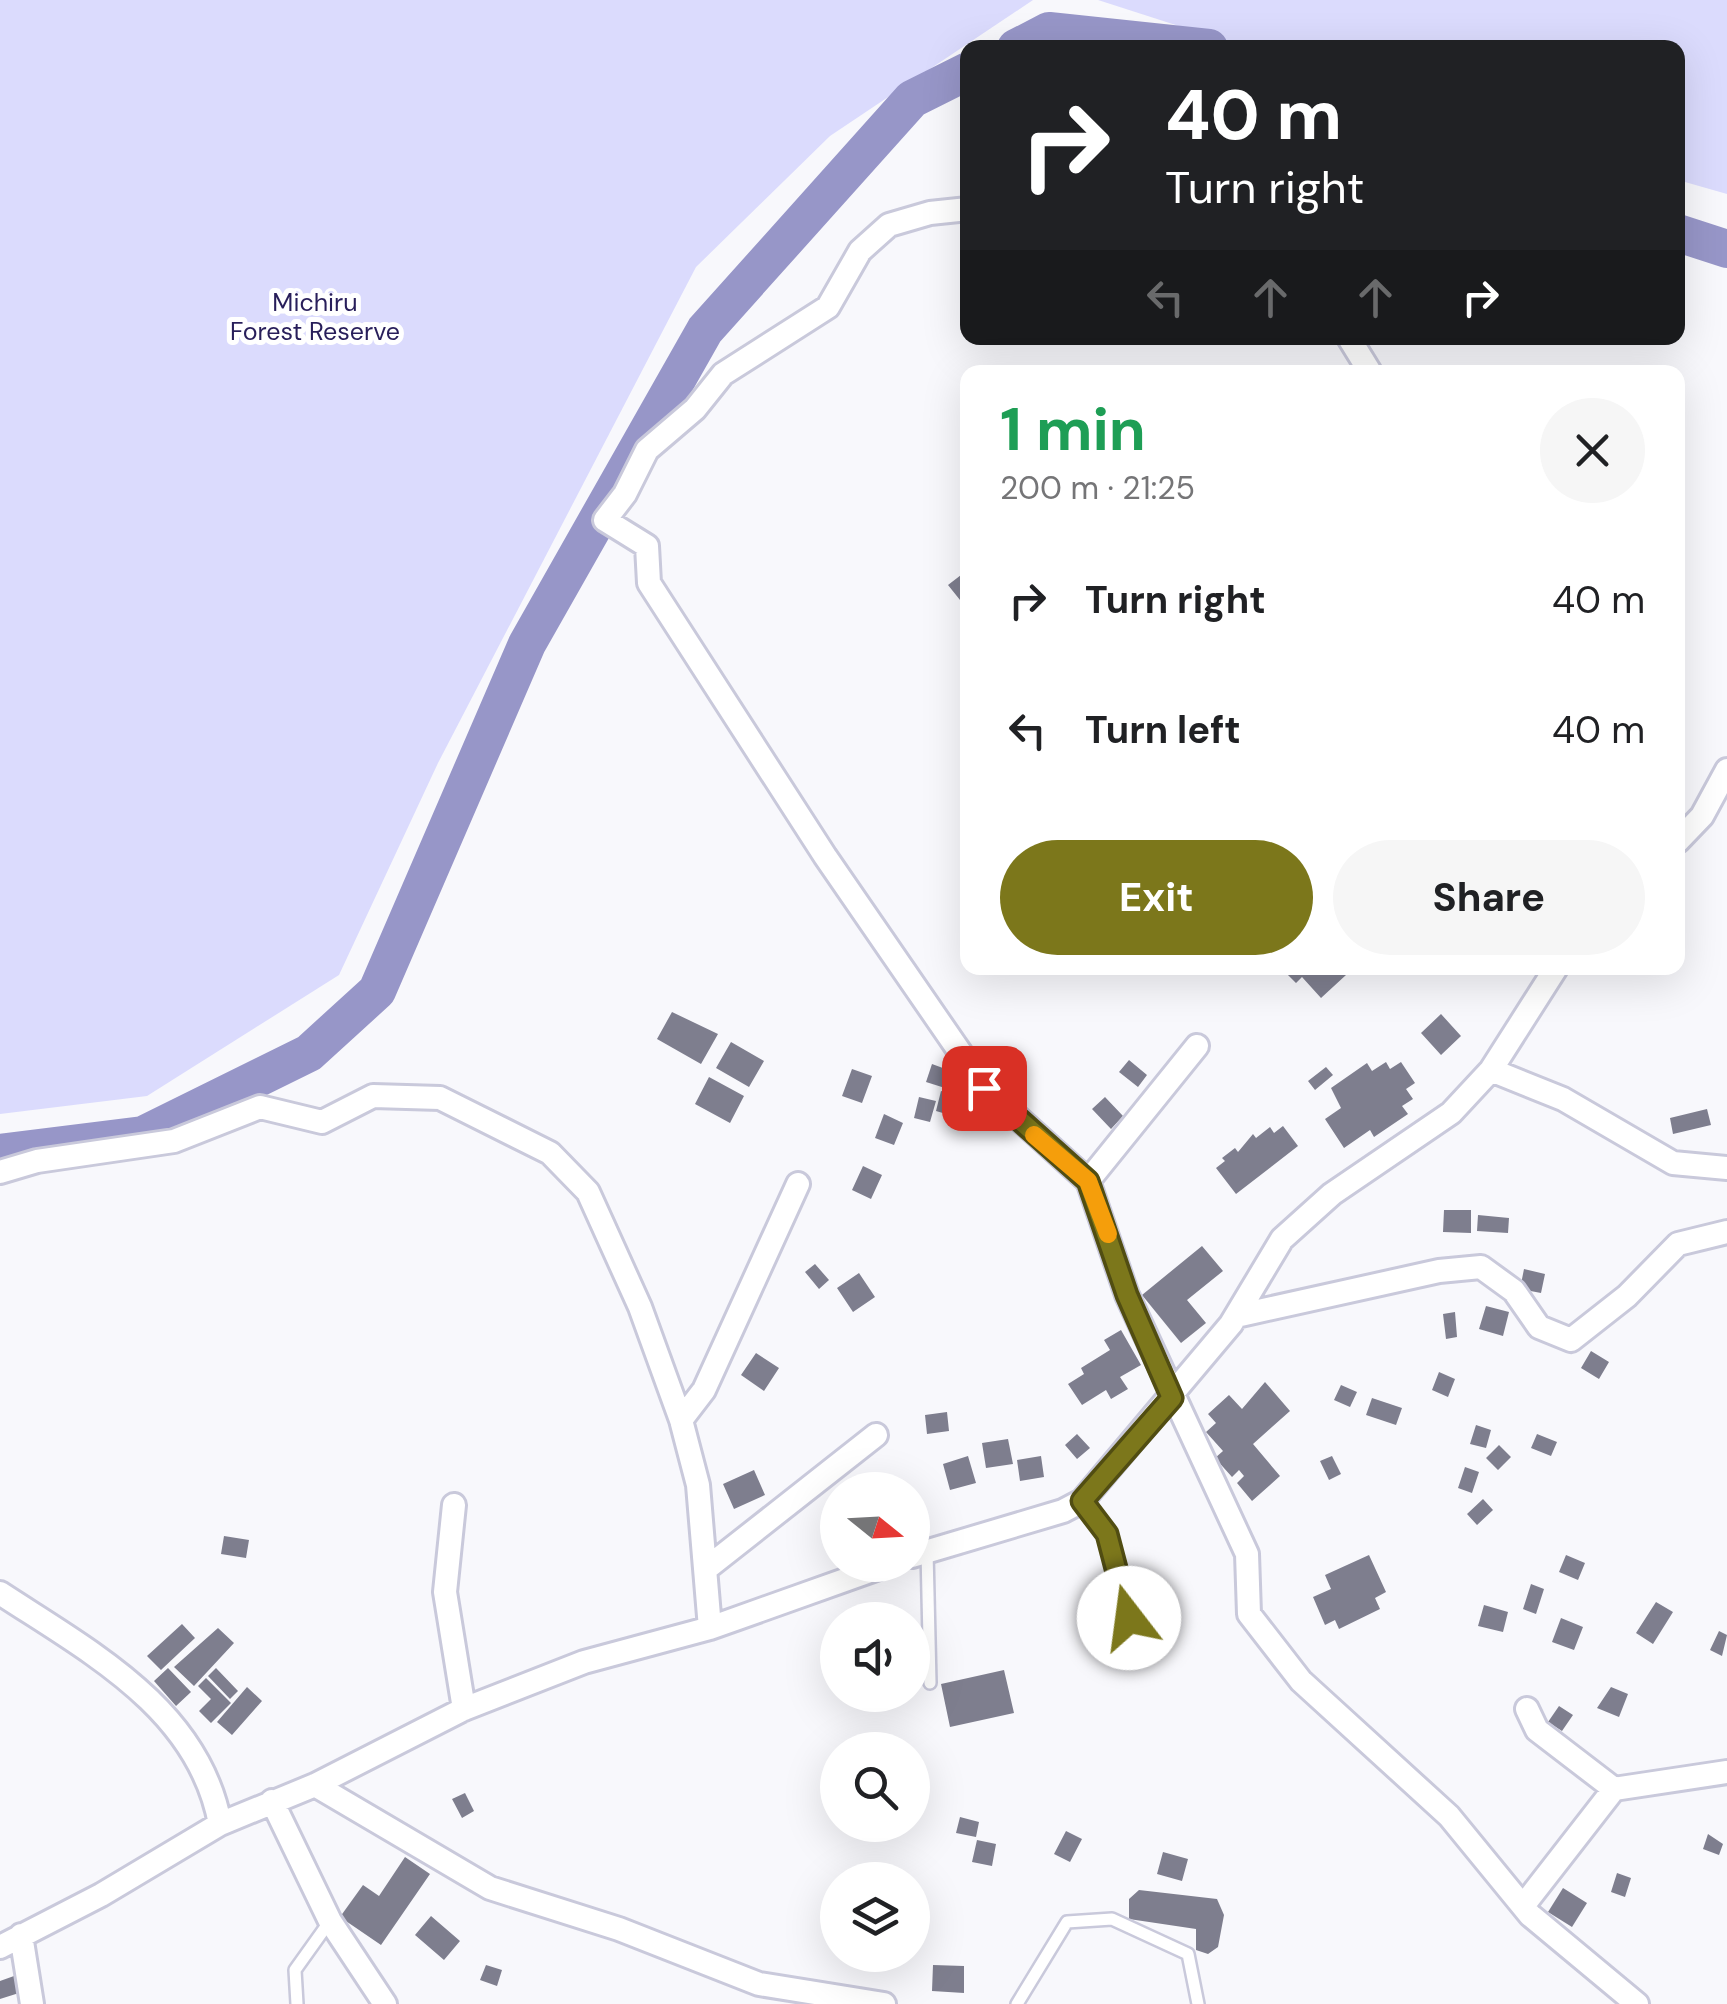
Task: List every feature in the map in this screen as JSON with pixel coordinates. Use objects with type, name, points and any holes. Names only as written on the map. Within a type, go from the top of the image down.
[{"type":"street","points":[[960,210],[930,213],[890,226],[860,252],[828,308],[723,374],[695,409],[647,450],[625,494],[605,520],[647,546],[648,583],[825,856],[984,1088],[1088,1181],[1127,1295],[1247,1554],[1249,1614],[1301,1680],[1449,1816],[1523,1906],[1637,2004]]},
{"type":"street","points":[[1685,833],[1702,816],[1727,770]]},
{"type":"street","points":[[930,1550],[1063,1512],[1082,1501],[1172,1398],[1236,1316],[1282,1239],[1332,1194],[1451,1113],[1491,1070],[1552,975]]},
{"type":"street","points":[[1088,1181],[1197,1046]]},
{"type":"street","points":[[1491,1070],[1563,1099],[1674,1163],[1727,1168]]},
{"type":"street","points":[[0,1172],[36,1161],[174,1141],[260,1107],[322,1122],[374,1096],[440,1098],[550,1153],[588,1192],[640,1307],[681,1420],[698,1485],[710,1628]]},
{"type":"street","points":[[681,1420],[704,1390],[798,1184]]},
{"type":"street","points":[[1236,1316],[1439,1271],[1482,1267],[1514,1290],[1539,1328],[1570,1340],[1627,1296],[1678,1244],[1727,1232]]},
{"type":"street","points":[[707,1568],[876,1435]]},
{"type":"street","points":[[454,1505],[445,1592],[464,1709]]},
{"type":"street","points":[[0,1947],[101,1896],[220,1824],[315,1785],[464,1709],[584,1662],[710,1628],[839,1582]]},
{"type":"street","points":[[0,1593],[94,1655],[160,1706],[199,1758],[214,1789],[220,1824]]},
{"type":"street","points":[[1526,1709],[1536,1730],[1614,1790]]},
{"type":"street","points":[[1523,1906],[1614,1790],[1727,1772]]},
{"type":"street","points":[[315,1785],[490,1888],[620,1929],[759,1984],[884,2004]]},
{"type":"street","points":[[272,1801],[330,1921],[385,2004]]},
{"type":"street","points":[[21,1934],[32,2004]]},
{"type":"lane","points":[[1082,1501],[1107,1534],[1129,1618]]},
{"type":"lane","points":[[1017,2004],[1066,1922],[1112,1919],[1188,1954],[1198,2004]]},
{"type":"lane","points":[[296,2004],[295,1970],[330,1921]]},
{"type":"green space","name":"Michiru Forest Reserve","points":[[0,0],[1033,0],[973,40],[960,40],[960,49],[830,136],[696,267],[438,763],[339,975],[147,1096],[0,1114]]},
{"type":"green space","points":[[1098,0],[1727,0],[1727,194],[1685,182],[1685,40],[1222,40]]},
{"type":"building","points":[[960,576],[960,600],[948,585]]},
{"type":"building","points":[[1288,975],[1346,975],[1321,998],[1302,977],[1296,983]]},
{"type":"building","points":[[672,1012],[718,1034],[701,1064],[657,1039]]},
{"type":"building","points":[[1441,1014],[1461,1036],[1441,1055],[1421,1033]]},
{"type":"building","points":[[731,1042],[764,1061],[749,1087],[716,1068]]},
{"type":"building","points":[[1129,1060],[1147,1075],[1138,1087],[1119,1072]]},
{"type":"building","points":[[1386,1062],[1390,1069],[1401,1062],[1415,1083],[1406,1089],[1413,1099],[1402,1106],[1408,1114],[1374,1137],[1370,1130],[1344,1148],[1325,1119],[1341,1108],[1331,1088],[1367,1063],[1372,1071]]},
{"type":"building","points":[[932,1064],[951,1071],[945,1088],[926,1082]]},
{"type":"building","points":[[1326,1067],[1333,1075],[1315,1090],[1308,1081]]},
{"type":"building","points":[[852,1069],[872,1076],[862,1103],[842,1096]]},
{"type":"building","points":[[709,1077],[744,1096],[730,1123],[695,1104]]},
{"type":"building","points":[[941,1091],[959,1096],[953,1116],[936,1111]]},
{"type":"building","points":[[919,1097],[936,1101],[930,1122],[914,1118]]},
{"type":"building","points":[[1105,1097],[1123,1116],[1111,1129],[1092,1109]]},
{"type":"building","points":[[1707,1109],[1711,1125],[1673,1134],[1670,1118]]},
{"type":"building","points":[[884,1114],[903,1123],[894,1145],[875,1138]]},
{"type":"building","points":[[1283,1126],[1298,1146],[1236,1194],[1216,1168],[1225,1161],[1222,1158],[1235,1148],[1238,1152],[1253,1134],[1256,1138],[1270,1127],[1274,1133]]},
{"type":"building","points":[[863,1166],[882,1175],[871,1199],[852,1190]]},
{"type":"building","points":[[1444,1210],[1471,1210],[1471,1233],[1443,1232]]},
{"type":"building","points":[[1478,1215],[1509,1218],[1508,1233],[1477,1231]]},
{"type":"building","points":[[1202,1246],[1223,1271],[1187,1300],[1206,1323],[1181,1343],[1142,1295]]},
{"type":"building","points":[[815,1264],[829,1280],[819,1289],[805,1272]]},
{"type":"building","points":[[1524,1269],[1545,1274],[1541,1293],[1520,1289]]},
{"type":"building","points":[[859,1273],[875,1297],[853,1312],[837,1288]]},
{"type":"building","points":[[1486,1306],[1509,1312],[1503,1336],[1479,1329]]},
{"type":"building","points":[[1455,1312],[1457,1337],[1446,1339],[1443,1314]]},
{"type":"building","points":[[1121,1330],[1141,1365],[1120,1377],[1128,1389],[1111,1399],[1106,1390],[1082,1405],[1068,1384],[1084,1374],[1081,1368],[1110,1350],[1104,1340]]},
{"type":"building","points":[[1591,1351],[1609,1362],[1599,1379],[1581,1368]]},
{"type":"building","points":[[756,1353],[779,1368],[764,1391],[741,1375]]},
{"type":"building","points":[[1439,1372],[1455,1379],[1448,1397],[1432,1390]]},
{"type":"building","points":[[1265,1382],[1290,1411],[1253,1444],[1280,1476],[1252,1501],[1237,1483],[1244,1476],[1239,1470],[1232,1477],[1215,1458],[1223,1451],[1206,1432],[1216,1423],[1208,1414],[1229,1395],[1242,1409]]},
{"type":"building","points":[[1341,1385],[1357,1392],[1350,1407],[1334,1400]]},
{"type":"building","points":[[1372,1398],[1402,1408],[1396,1425],[1366,1415]]},
{"type":"building","points":[[947,1412],[949,1431],[927,1434],[925,1415]]},
{"type":"building","points":[[1476,1425],[1491,1430],[1486,1448],[1470,1444]]},
{"type":"building","points":[[1077,1434],[1090,1448],[1077,1459],[1065,1445]]},
{"type":"building","points":[[1537,1434],[1557,1442],[1551,1456],[1531,1448]]},
{"type":"building","points":[[1008,1439],[1013,1464],[986,1468],[982,1443]]},
{"type":"building","points":[[1499,1445],[1511,1457],[1498,1470],[1486,1458]]},
{"type":"building","points":[[968,1456],[976,1483],[950,1490],[943,1464]]},
{"type":"building","points":[[1041,1456],[1044,1477],[1020,1481],[1017,1460]]},
{"type":"building","points":[[1332,1456],[1341,1474],[1329,1480],[1320,1461]]},
{"type":"building","points":[[1465,1467],[1479,1472],[1472,1493],[1458,1488]]},
{"type":"building","points":[[754,1470],[765,1495],[734,1509],[723,1484]]},
{"type":"building","points":[[1483,1499],[1493,1510],[1477,1525],[1467,1514]]},
{"type":"building","points":[[224,1536],[249,1540],[246,1558],[221,1554]]},
{"type":"building","points":[[1369,1555],[1386,1592],[1375,1598],[1380,1609],[1339,1629],[1335,1620],[1325,1625],[1313,1597],[1331,1589],[1325,1575]]},
{"type":"building","points":[[1566,1555],[1585,1563],[1578,1580],[1559,1572]]},
{"type":"building","points":[[1531,1584],[1544,1589],[1536,1614],[1523,1609]]},
{"type":"building","points":[[1656,1602],[1673,1612],[1653,1644],[1636,1633]]},
{"type":"building","points":[[1484,1605],[1508,1612],[1503,1632],[1478,1626]]},
{"type":"building","points":[[1561,1618],[1583,1627],[1574,1650],[1552,1642]]},
{"type":"building","points":[[182,1624],[195,1638],[161,1670],[147,1656]]},
{"type":"building","points":[[218,1628],[234,1643],[194,1686],[174,1667]]},
{"type":"building","points":[[1719,1631],[1727,1635],[1722,1656],[1710,1650]]},
{"type":"building","points":[[168,1668],[191,1692],[176,1706],[154,1681]]},
{"type":"building","points":[[216,1668],[238,1691],[230,1699],[208,1676]]},
{"type":"building","points":[[1004,1670],[1014,1713],[950,1727],[941,1684]]},
{"type":"building","points":[[206,1678],[231,1703],[211,1723],[199,1711],[211,1699],[198,1686]]},
{"type":"building","points":[[247,1687],[262,1701],[232,1735],[217,1722]]},
{"type":"building","points":[[1611,1687],[1628,1694],[1619,1717],[1597,1708]]},
{"type":"building","points":[[1559,1706],[1573,1715],[1562,1731],[1548,1722]]},
{"type":"building","points":[[465,1793],[474,1811],[462,1818],[452,1799]]},
{"type":"building","points":[[960,1817],[979,1822],[976,1837],[956,1833]]},
{"type":"building","points":[[1066,1831],[1082,1839],[1070,1862],[1054,1854]]},
{"type":"building","points":[[1708,1834],[1723,1844],[1719,1855],[1703,1849]]},
{"type":"building","points":[[977,1840],[996,1844],[992,1866],[972,1862]]},
{"type":"building","points":[[1163,1852],[1188,1859],[1182,1881],[1157,1874]]},
{"type":"building","points":[[405,1857],[430,1874],[381,1945],[340,1917],[363,1885],[379,1896]]},
{"type":"building","points":[[1617,1873],[1631,1878],[1625,1897],[1611,1892]]},
{"type":"building","points":[[1563,1888],[1587,1903],[1572,1927],[1548,1912]]},
{"type":"building","points":[[1139,1890],[1217,1899],[1224,1915],[1218,1947],[1208,1954],[1196,1950],[1196,1929],[1129,1919],[1129,1899]]},
{"type":"building","points":[[431,1916],[460,1941],[444,1960],[415,1935]]},
{"type":"building","points":[[486,1965],[502,1970],[497,1986],[480,1980]]},
{"type":"building","points":[[933,1965],[964,1966],[964,1993],[932,1991]]},
{"type":"building","points":[[14,1976],[19,1993],[0,1999],[0,1981]]},
{"type":"waterway","points":[[1032,40],[1049,31],[1134,40]]},
{"type":"waterway","points":[[0,1153],[143,1135],[309,1053],[377,991],[527,644],[705,330],[912,99],[960,75]]},
{"type":"waterway","points":[[1685,235],[1727,249]]},
{"type":"slow traffic","points":[[1034,1135],[1088,1181],[1108,1234]]},
{"type":"route","points":[[984,1088],[1088,1181],[1127,1295],[1172,1398],[1082,1501],[1107,1534],[1129,1618]]}]
